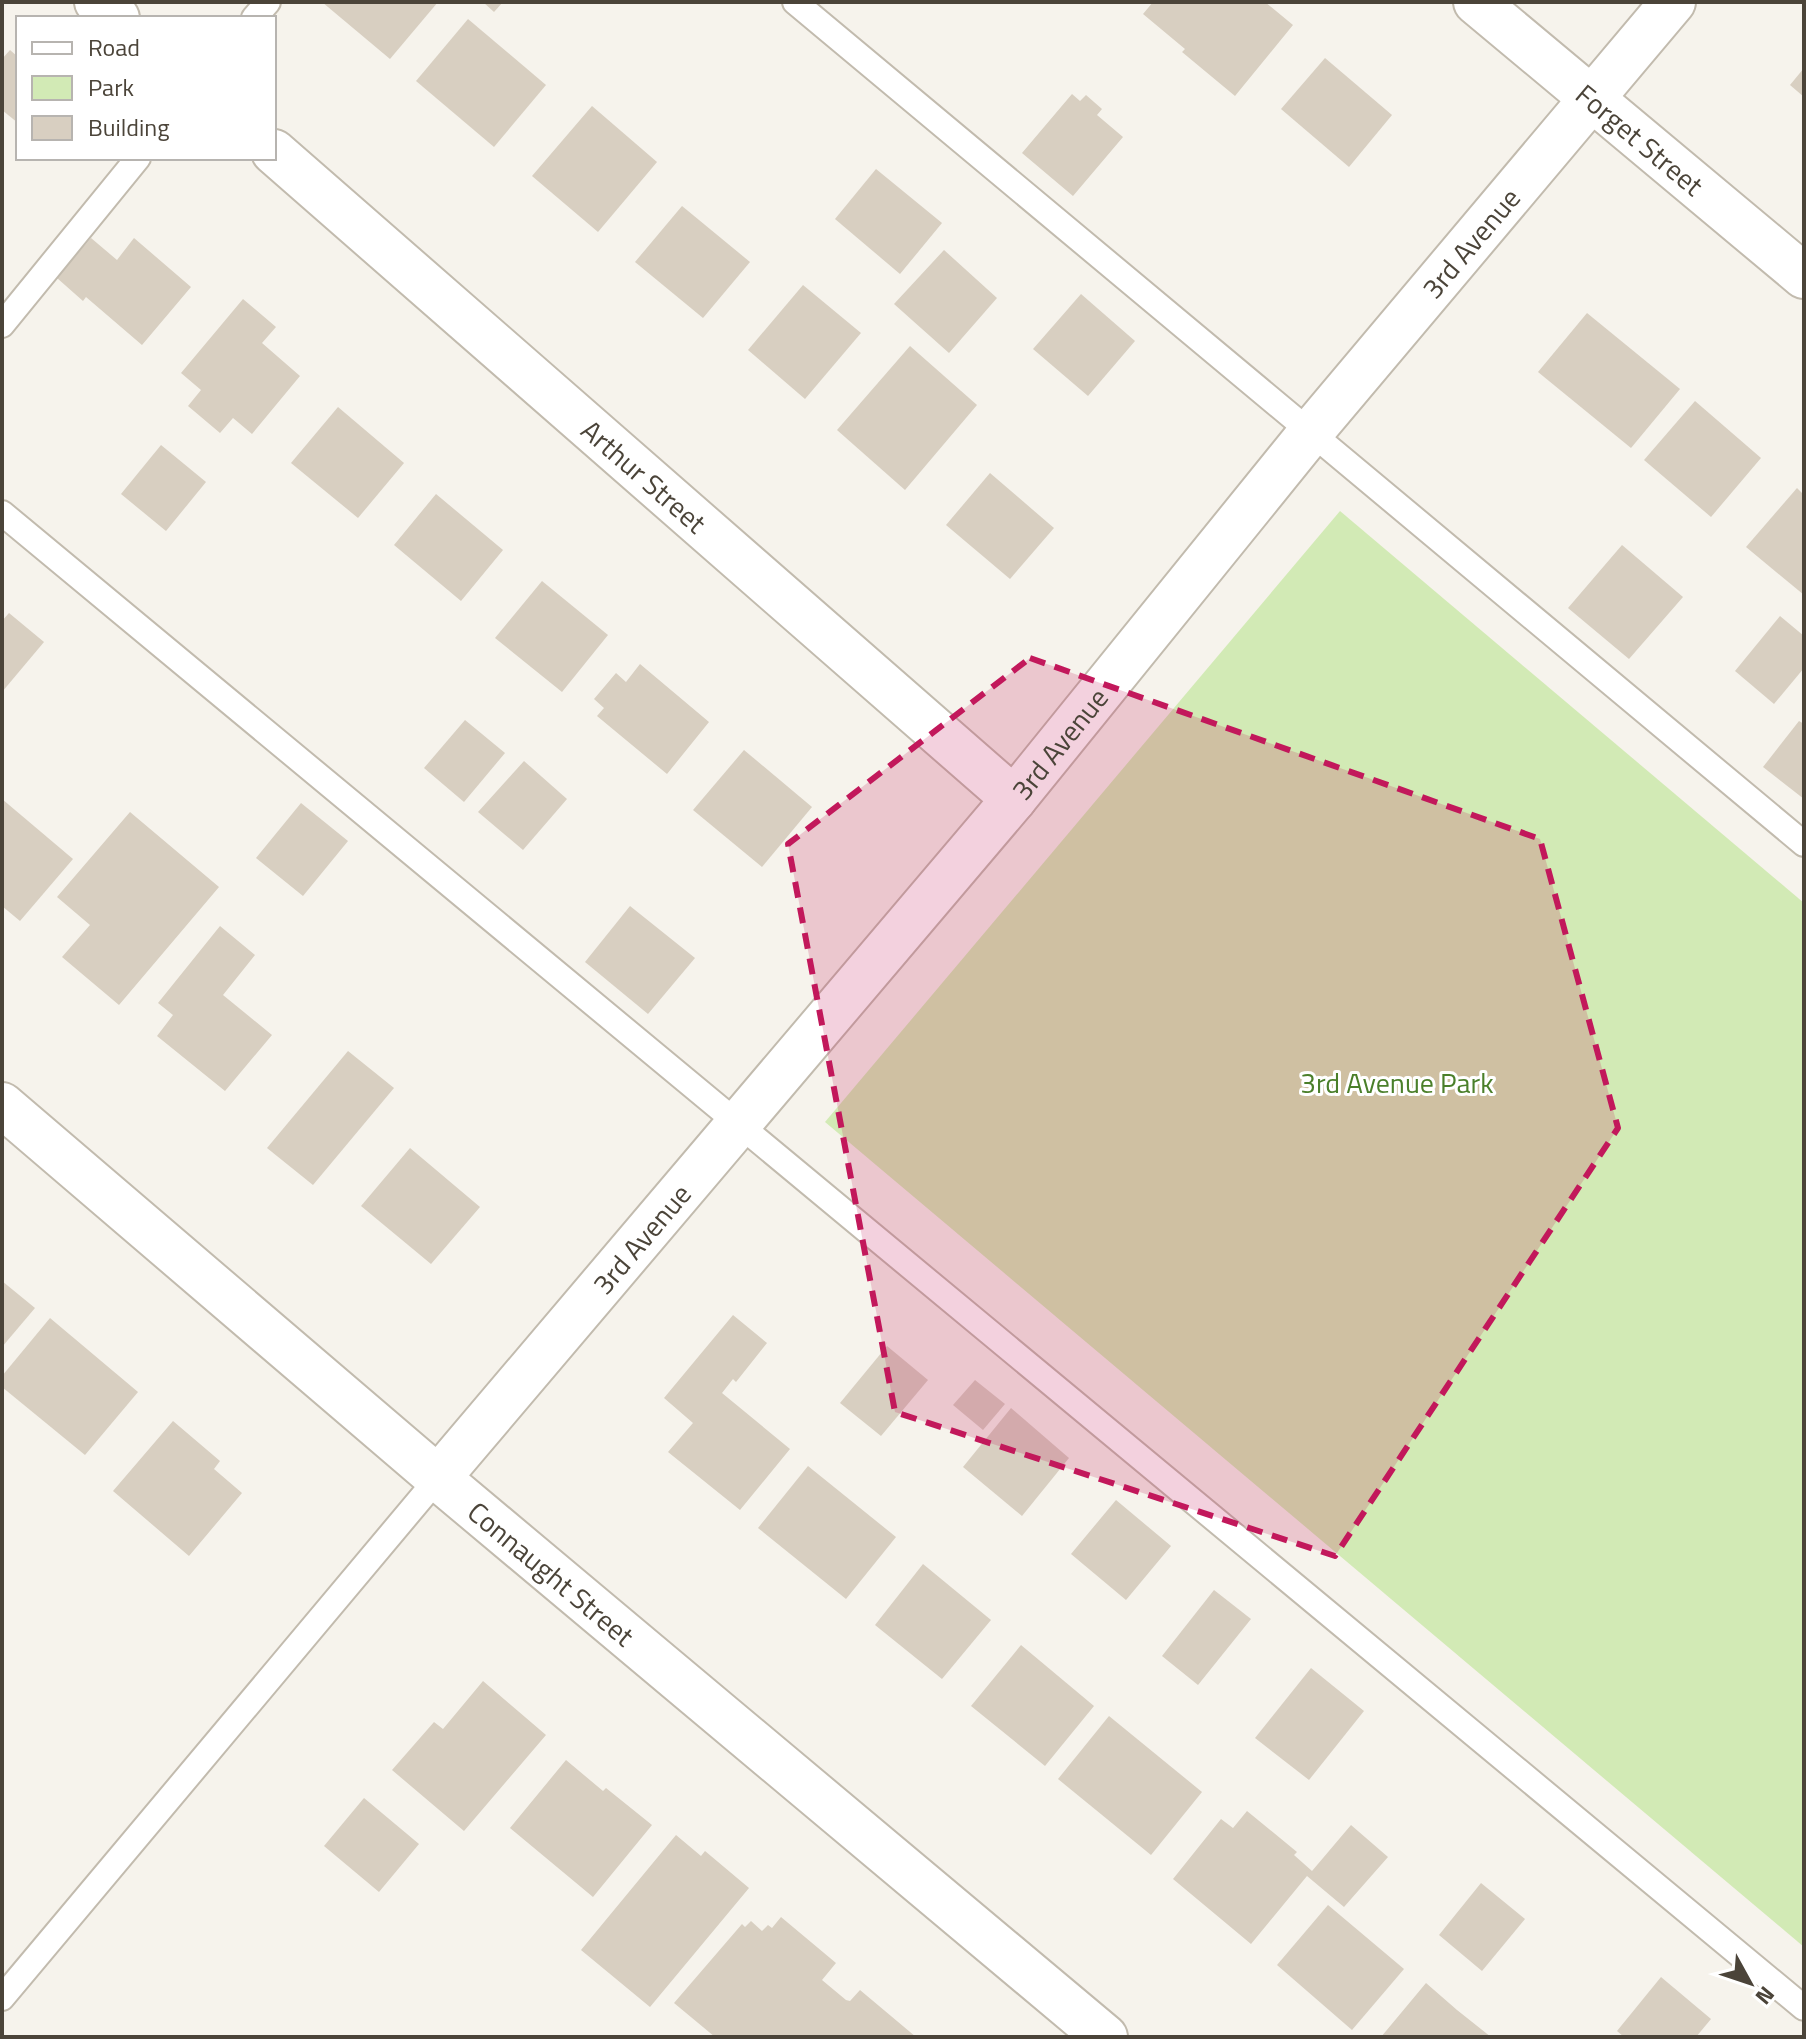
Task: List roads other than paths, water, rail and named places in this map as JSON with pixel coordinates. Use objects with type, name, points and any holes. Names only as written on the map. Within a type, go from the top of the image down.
[{"type":"street","points":[[97,2],[114,16]]},
{"type":"street","name":"Forget Street","points":[[1476,2],[1804,276]]},
{"type":"street","name":"3rd Avenue","points":[[438,1478],[1014,799],[1311,432],[1673,2]]},
{"type":"street","name":"Arthur Street","points":[[276,154],[1014,799]]},
{"type":"street","name":"Connaught Street","points":[[2,1105],[438,1478],[1105,2037]]},
{"type":"lane","points":[[795,2],[1804,844]]},
{"type":"lane","points":[[2,325],[136,160]]},
{"type":"lane","points":[[2,513],[1804,2008]]},
{"type":"lane","points":[[2,1998],[438,1478]]},
{"type":"park label","name":"3rd Avenue Park","points":[[1397,1082]]}]
